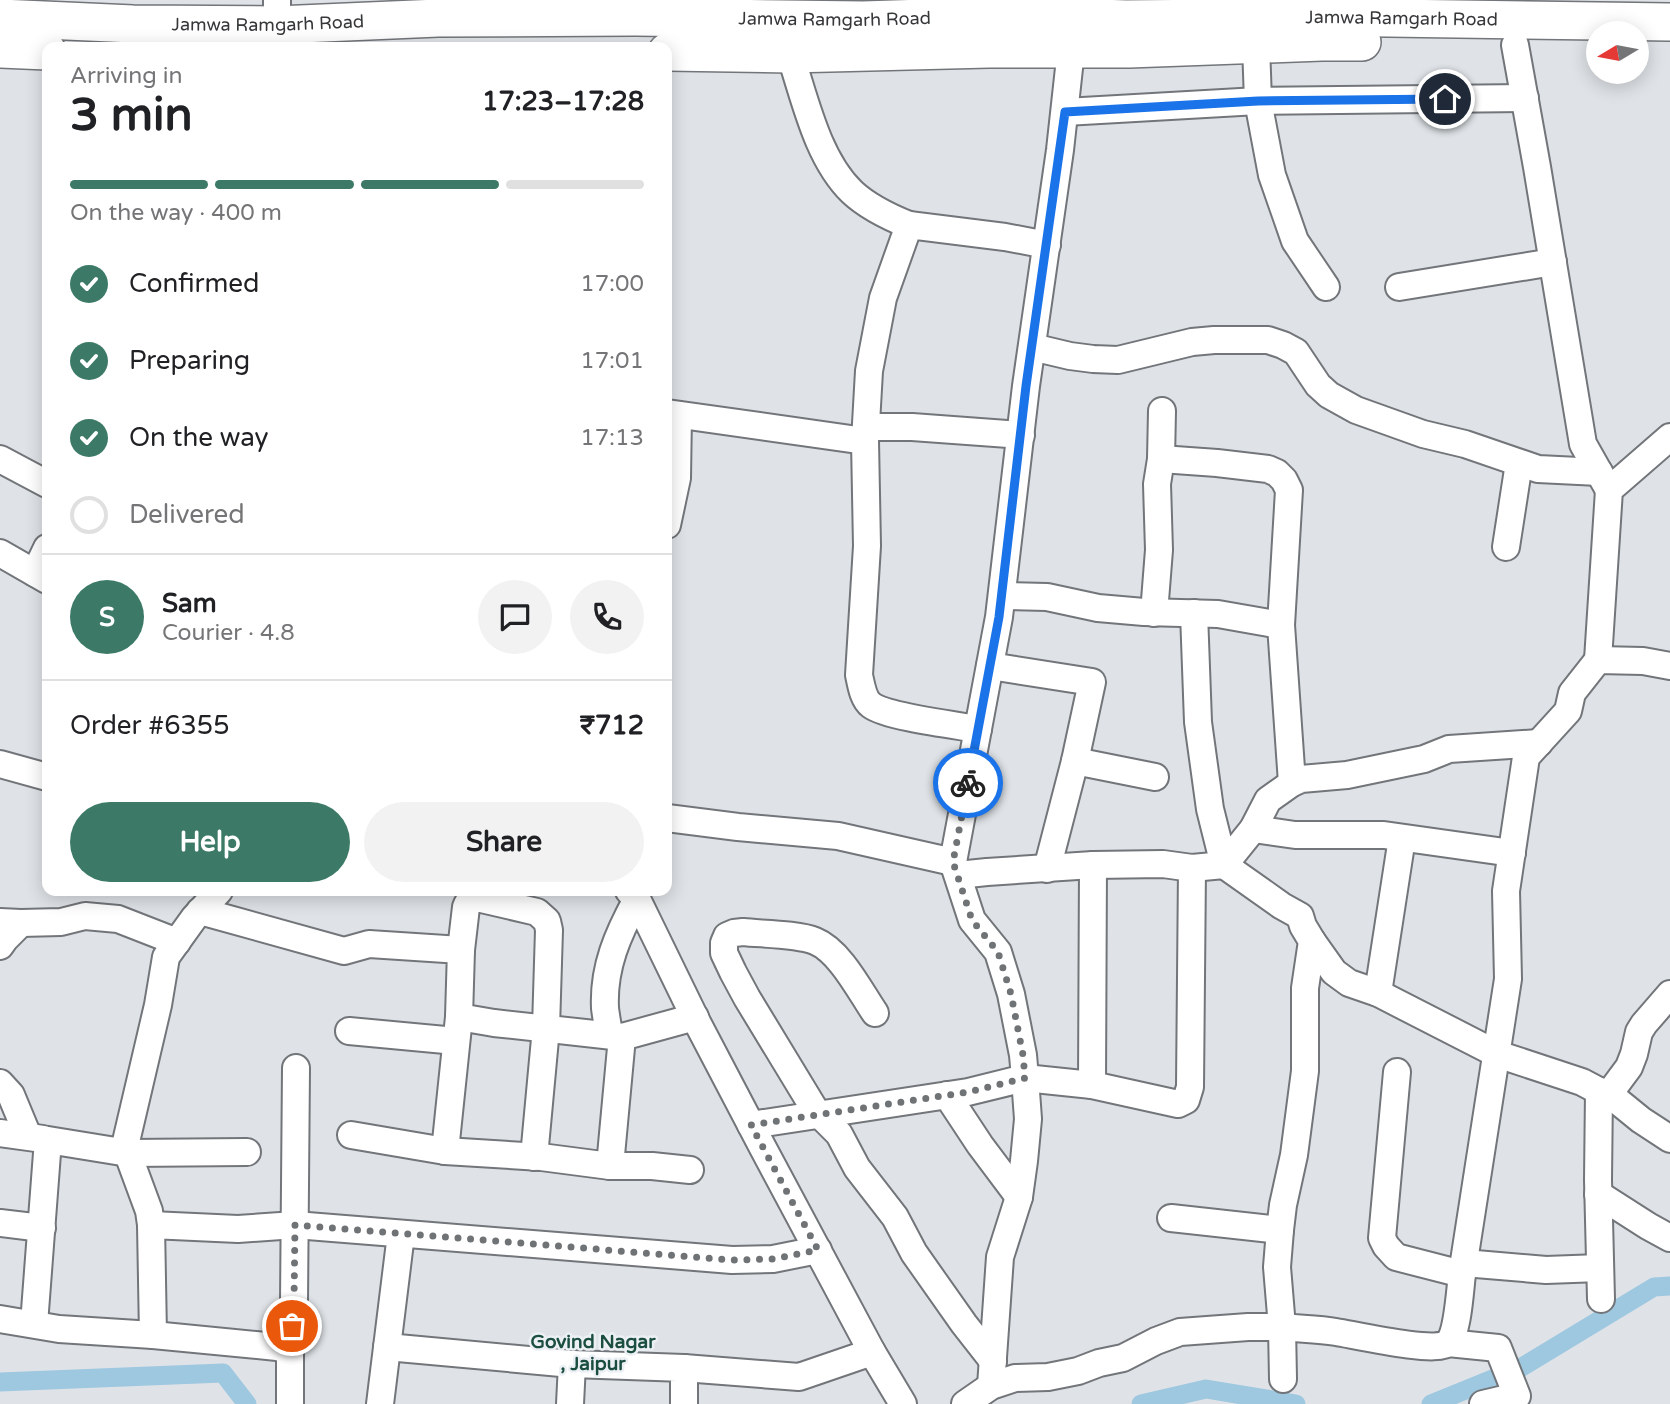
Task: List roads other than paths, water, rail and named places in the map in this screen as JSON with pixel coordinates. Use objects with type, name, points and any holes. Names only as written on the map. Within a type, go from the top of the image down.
[{"type":"highway","name":"Jamwa Ramgarh Road","points":[[0,18],[74,24],[277,13],[438,18],[488,9],[1030,9],[1071,34],[1256,46],[1524,22],[1586,43]]},
{"type":"highway","name":"Jamwa Ramgarh Road","points":[[672,52],[790,54],[989,49],[1071,34],[1126,10],[1319,17],[1362,9],[1524,22],[1670,22]]},
{"type":"highway","name":"Jamwa Ramgarh Road","points":[[0,49],[74,24]]},
{"type":"highway","points":[[1649,47],[1670,48]]},
{"type":"street","points":[[20,0],[74,24]]},
{"type":"street","points":[[875,1013],[840,961],[815,941],[800,937],[743,932],[727,936],[724,953],[753,1008],[819,1114],[839,1134],[857,1168],[895,1217],[914,1253],[964,1324],[992,1373],[1014,1378],[1048,1377],[1123,1358],[1180,1332],[1248,1327],[1334,1332],[1426,1347],[1442,1347],[1448,1343],[1454,1333],[1508,979],[1506,891],[1526,757],[1568,711],[1572,694],[1598,660],[1604,481],[1583,444],[1525,99],[1524,22]]},
{"type":"street","points":[[965,1404],[992,1373],[1000,1257],[1019,1197],[1028,1119],[1023,1055],[1011,994],[998,952],[972,920],[956,868],[1002,596],[1032,347],[1065,112],[1071,34]]},
{"type":"street","points":[[1256,46],[1258,101],[1272,175],[1294,241],[1326,287]]},
{"type":"street","points":[[790,54],[819,142],[832,168],[853,193],[883,214],[909,225],[1047,245]]},
{"type":"street","points":[[1065,112],[1258,101],[1525,99]]},
{"type":"street","points":[[909,225],[883,298],[869,371],[865,434],[867,546],[859,675],[869,704],[887,712],[978,729]]},
{"type":"street","points":[[1399,287],[1553,262]]},
{"type":"street","points":[[1032,347],[1070,356],[1118,360],[1192,342],[1268,340],[1296,352],[1318,385],[1329,395],[1356,410],[1538,470],[1604,481],[1670,437]]},
{"type":"street","points":[[1154,613],[1159,550],[1157,484],[1161,459],[1162,411]]},
{"type":"street","points":[[672,502],[677,478],[673,414],[865,434],[912,427],[1021,435]]},
{"type":"street","points":[[0,459],[42,481]]},
{"type":"street","points":[[1161,459],[1268,469],[1277,473],[1289,490],[1282,625],[1292,783]]},
{"type":"street","points":[[1506,547],[1519,463]]},
{"type":"street","points":[[0,552],[41,576]]},
{"type":"street","points":[[1002,596],[1047,597],[1098,608],[1154,613],[1218,614],[1282,625]]},
{"type":"street","points":[[1194,613],[1198,722],[1210,809],[1224,865]]},
{"type":"street","points":[[1598,660],[1643,661],[1670,666]]},
{"type":"street","points":[[990,666],[1092,682],[1047,869]]},
{"type":"street","points":[[1224,865],[1253,829],[1268,800],[1301,779],[1347,775],[1424,759],[1449,749],[1539,743]]},
{"type":"street","points":[[1075,761],[1155,777]]},
{"type":"street","points":[[0,764],[42,776]]},
{"type":"street","points":[[672,819],[838,836],[956,868],[1047,869],[1163,864],[1192,868],[1224,865],[1300,916],[1312,942],[1334,972],[1349,983],[1378,993],[1497,1054],[1582,1082],[1624,1105],[1670,1139]]},
{"type":"street","points":[[1253,829],[1295,835],[1384,835],[1512,853]]},
{"type":"street","points":[[1378,993],[1402,838]]},
{"type":"street","points":[[1092,1085],[1093,865]]},
{"type":"street","points":[[751,1125],[968,1092],[1025,1078],[1092,1085],[1178,1104],[1186,1100],[1190,1087],[1192,868]]},
{"type":"street","points":[[153,1335],[152,1225],[125,1146],[158,1005],[166,957],[214,896]]},
{"type":"street","points":[[610,1166],[616,1036],[605,1008],[607,978],[612,953],[633,896]]},
{"type":"street","points":[[634,896],[751,1125],[872,1352],[903,1404]]},
{"type":"street","points":[[445,1151],[458,1029],[461,950],[466,907],[467,903],[477,898],[537,912],[547,920],[550,930],[546,1028],[534,1157]]},
{"type":"street","points":[[200,911],[344,951],[369,944],[461,950]]},
{"type":"street","points":[[0,946],[11,922],[61,922],[85,916],[118,919],[177,942]]},
{"type":"street","points":[[1283,1379],[1278,1267],[1280,1230],[1294,1155],[1305,1071],[1305,988],[1312,942]]},
{"type":"street","points":[[1601,1299],[1598,1194],[1604,1093],[1629,1067],[1639,1032],[1670,995]]},
{"type":"street","points":[[349,1031],[458,1029],[494,1023],[616,1036],[695,1017]]},
{"type":"street","points":[[290,1404],[290,1350],[294,1302],[296,1068]]},
{"type":"street","points":[[1397,1072],[1382,1238],[1386,1247],[1396,1257],[1463,1268],[1600,1268]]},
{"type":"street","points":[[0,1083],[38,1138],[42,1228],[34,1324]]},
{"type":"street","points":[[947,1095],[1019,1197]]},
{"type":"street","points":[[0,1133],[128,1153],[247,1152]]},
{"type":"street","points":[[351,1135],[445,1151],[610,1166],[690,1170]]},
{"type":"street","points":[[1598,1194],[1670,1238]]},
{"type":"street","points":[[1171,1218],[1280,1230]]},
{"type":"street","points":[[0,1223],[42,1228]]},
{"type":"street","points":[[152,1225],[238,1229],[295,1225],[732,1260],[773,1259],[818,1250]]},
{"type":"street","points":[[380,1404],[401,1234]]},
{"type":"street","points":[[0,1319],[59,1329],[153,1335],[290,1350]]},
{"type":"street","points":[[1448,1343],[1499,1348],[1517,1396],[1483,1404]]},
{"type":"street","points":[[387,1347],[572,1364],[684,1368],[799,1377],[872,1352]]},
{"type":"street","points":[[570,1404],[572,1364]]},
{"type":"street","points":[[684,1368],[684,1404]]},
{"type":"waterway","points":[[1431,1404],[1522,1367],[1654,1287],[1670,1286]]},
{"type":"waterway","points":[[0,1382],[223,1373],[247,1404]]},
{"type":"waterway","points":[[1141,1404],[1206,1389],[1296,1404]]},
{"type":"district","name":"Govind Nagar , Jaipur","points":[[593,1353]]}]
